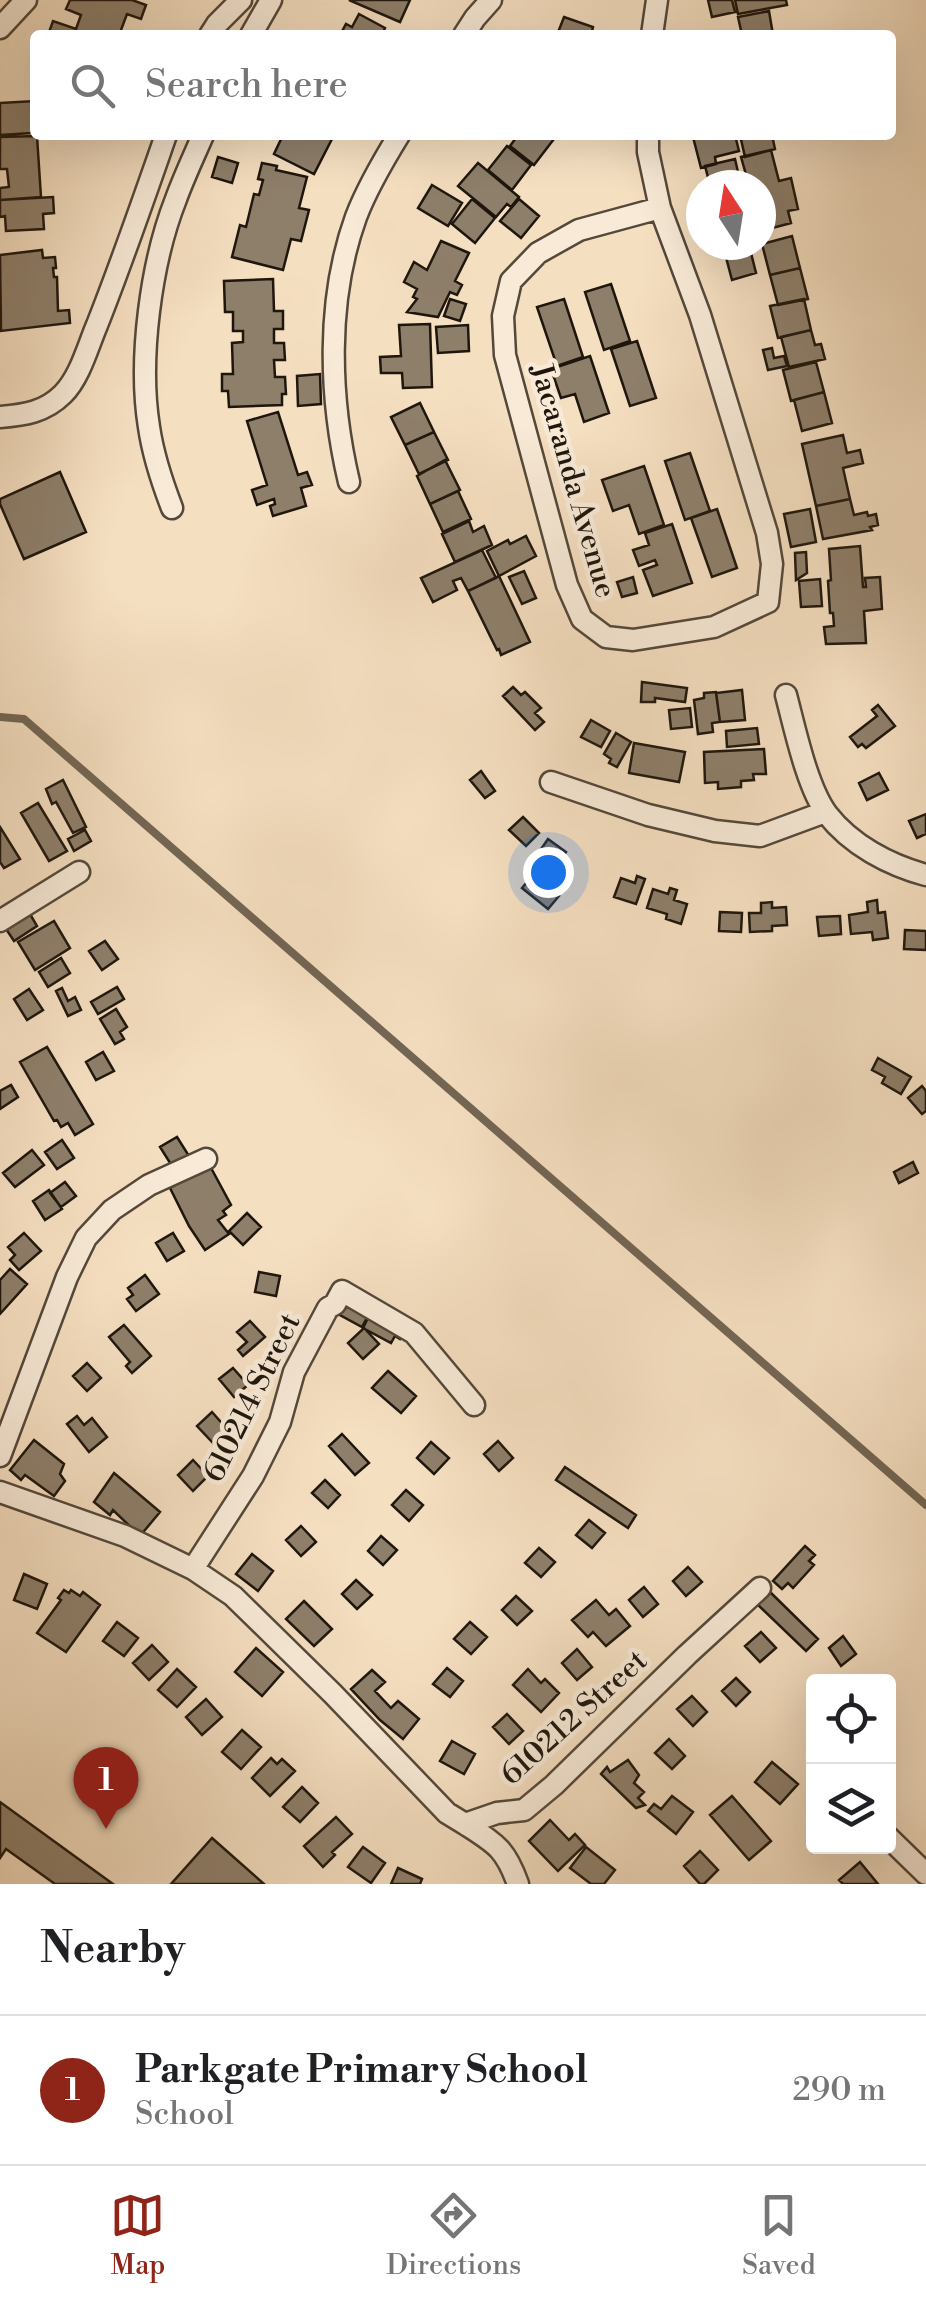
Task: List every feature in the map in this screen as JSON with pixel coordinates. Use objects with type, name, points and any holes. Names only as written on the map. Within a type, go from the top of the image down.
[{"type":"street","points":[[0,28],[26,0]]},
{"type":"street","points":[[214,30],[241,0]]},
{"type":"street","points":[[255,30],[271,0]]},
{"type":"street","points":[[467,30],[492,0]]},
{"type":"street","points":[[653,30],[657,0]]},
{"type":"street","points":[[0,417],[26,415],[46,408],[66,391],[114,283],[164,140]]},
{"type":"street","points":[[172,508],[149,427],[144,379],[150,307],[160,252],[174,202],[201,140]]},
{"type":"street","points":[[349,482],[336,411],[336,309],[357,214],[396,140]]},
{"type":"street","name":"Jacaranda Avenue","points":[[648,140],[660,208],[700,316],[756,494],[772,564],[768,602],[714,626],[633,640],[606,637],[582,619],[567,584],[505,355],[503,316],[511,281],[538,253],[579,230],[660,208]]},
{"type":"street","points":[[786,695],[805,766],[826,812],[863,847],[897,867],[926,875]]},
{"type":"street","points":[[551,782],[648,815],[714,831],[760,836],[826,812]]},
{"type":"street","points":[[0,922],[79,872]]},
{"type":"street","points":[[0,1456],[86,1238],[112,1210],[149,1185],[206,1158]]},
{"type":"street","name":"610214 Street","points":[[192,1569],[253,1476],[280,1422],[303,1352],[342,1291],[414,1333],[474,1406]]},
{"type":"street","points":[[0,1492],[125,1536],[192,1569],[233,1596],[448,1812],[499,1846],[518,1884]]},
{"type":"street","name":"610212 Street","points":[[465,1824],[497,1813],[524,1810],[760,1588]]},
{"type":"street","points":[[896,1845],[926,1874]]},
{"type":"building","points":[[70,0],[132,0],[146,5],[141,19],[127,14],[121,30],[50,30],[53,21],[76,29],[81,15],[66,9]]},
{"type":"building","points":[[349,0],[410,0],[400,22]]},
{"type":"building","points":[[708,0],[732,0],[735,12],[712,17]]},
{"type":"building","points":[[735,0],[786,0],[787,5],[738,14]]},
{"type":"building","points":[[769,11],[772,30],[741,30],[738,17]]},
{"type":"building","points":[[359,14],[385,28],[343,30],[346,24],[352,27]]},
{"type":"building","points":[[564,17],[593,27],[592,30],[559,30]]},
{"type":"building","points":[[30,101],[30,133],[0,135],[0,103]]},
{"type":"building","points":[[30,136],[30,140],[37,140],[41,197],[0,200],[0,188],[9,187],[7,169],[0,169],[0,137]]},
{"type":"building","points":[[281,140],[331,140],[314,174],[274,154]]},
{"type":"building","points":[[514,140],[553,140],[534,165],[510,146]]},
{"type":"building","points":[[694,140],[736,140],[739,151],[715,157],[716,164],[701,168]]},
{"type":"building","points":[[741,140],[773,140],[775,149],[745,157]]},
{"type":"building","points":[[507,146],[531,165],[512,190],[488,170]]},
{"type":"building","points":[[771,150],[779,181],[791,178],[798,209],[788,211],[791,223],[776,227],[776,170],[745,170],[741,157]]},
{"type":"building","points":[[218,157],[238,163],[232,183],[212,177]]},
{"type":"building","points":[[735,159],[738,170],[706,170],[705,166]]},
{"type":"building","points":[[262,163],[307,177],[299,208],[309,210],[301,241],[291,239],[283,270],[232,257],[240,225],[246,227],[254,194],[259,195]]},
{"type":"building","points":[[478,163],[519,197],[496,217],[458,186]]},
{"type":"building","points":[[432,185],[462,203],[448,226],[418,208]]},
{"type":"building","points":[[53,197],[54,213],[43,214],[44,229],[6,231],[5,216],[0,217],[0,200]]},
{"type":"building","points":[[472,199],[495,218],[475,243],[452,224]]},
{"type":"building","points":[[519,199],[539,216],[521,238],[500,221]]},
{"type":"building","points":[[792,236],[800,268],[770,275],[766,260],[776,260],[776,240]]},
{"type":"building","points":[[441,241],[469,253],[455,281],[462,285],[457,295],[450,292],[438,317],[407,312],[417,299],[413,297],[417,289],[404,282],[414,262],[427,270]]},
{"type":"building","points":[[42,250],[43,258],[55,257],[58,311],[69,310],[70,323],[1,331],[0,255]]},
{"type":"building","points":[[727,260],[753,260],[756,273],[732,280]]},
{"type":"building","points":[[800,268],[808,299],[778,305],[770,275]]},
{"type":"building","points":[[273,279],[274,311],[283,311],[283,329],[274,329],[274,343],[284,343],[285,360],[274,360],[275,377],[285,377],[286,394],[282,394],[282,405],[229,407],[228,391],[222,391],[222,374],[233,374],[232,343],[243,342],[243,331],[233,331],[233,312],[225,312],[224,281]]},
{"type":"building","points":[[611,284],[630,341],[604,350],[585,292]]},
{"type":"building","points":[[450,299],[466,304],[460,321],[444,316]]},
{"type":"building","points":[[564,299],[583,357],[557,366],[537,307]]},
{"type":"building","points":[[804,299],[811,330],[778,338],[770,306]]},
{"type":"building","points":[[430,324],[432,387],[403,388],[402,373],[381,373],[380,357],[401,356],[399,325]]},
{"type":"building","points":[[468,325],[469,351],[438,353],[436,327]]},
{"type":"building","points":[[811,330],[825,359],[789,367],[781,337]]},
{"type":"building","points":[[637,341],[656,398],[630,406],[611,349]]},
{"type":"building","points":[[772,348],[774,358],[784,356],[787,366],[768,370],[763,350]]},
{"type":"building","points":[[590,356],[609,413],[584,422],[575,394],[561,398],[551,369]]},
{"type":"building","points":[[816,362],[824,392],[791,401],[783,370]]},
{"type":"building","points":[[320,374],[321,404],[298,406],[297,376]]},
{"type":"building","points":[[824,392],[832,423],[802,431],[794,400]]},
{"type":"building","points":[[420,403],[434,432],[405,445],[391,417]]},
{"type":"building","points":[[278,412],[298,475],[307,472],[312,485],[301,488],[306,506],[273,516],[270,506],[275,504],[274,499],[257,505],[252,490],[267,485],[247,421]]},
{"type":"building","points":[[434,432],[448,460],[419,474],[405,445]]},
{"type":"building","points":[[843,435],[847,453],[860,450],[863,463],[843,468],[850,499],[816,506],[802,444]]},
{"type":"building","points":[[690,453],[710,511],[685,520],[665,461]]},
{"type":"building","points":[[445,460],[460,490],[430,504],[417,476]]},
{"type":"building","points":[[644,466],[664,525],[639,534],[629,505],[613,511],[602,480]]},
{"type":"building","points":[[60,472],[86,532],[24,559],[0,499]]},
{"type":"building","points":[[458,491],[471,519],[443,532],[430,504]]},
{"type":"building","points":[[850,499],[854,515],[876,514],[878,525],[870,527],[872,530],[823,539],[816,506]]},
{"type":"building","points":[[717,509],[737,568],[712,577],[691,518]]},
{"type":"building","points":[[810,509],[816,542],[791,547],[784,514]]},
{"type":"building","points":[[469,521],[473,532],[484,526],[492,545],[455,562],[442,534]]},
{"type":"building","points":[[672,524],[692,583],[653,596],[643,570],[657,565],[655,560],[639,566],[633,550],[649,545],[645,533]]},
{"type":"building","points":[[526,536],[536,556],[499,576],[487,551]]},
{"type":"building","points":[[860,546],[863,587],[865,578],[880,577],[882,609],[864,611],[866,643],[826,644],[824,627],[834,626],[830,613],[829,549]]},
{"type":"building","points":[[482,550],[496,578],[468,591],[461,578],[453,581],[457,590],[433,602],[421,578]]},
{"type":"building","points":[[806,552],[807,573],[796,580],[795,553]]},
{"type":"building","points":[[524,571],[536,598],[522,604],[509,577]]},
{"type":"building","points":[[499,576],[530,642],[501,655],[468,591]]},
{"type":"building","points":[[633,577],[637,593],[622,597],[617,582]]},
{"type":"building","points":[[820,579],[822,606],[801,607],[799,581]]},
{"type":"building","points":[[642,682],[687,688],[685,702],[655,698],[655,702],[641,702]]},
{"type":"building","points":[[513,687],[521,695],[525,692],[541,708],[535,713],[544,722],[535,730],[503,696]]},
{"type":"building","points":[[742,690],[745,720],[720,722],[716,693]]},
{"type":"building","points":[[716,692],[720,722],[712,723],[713,732],[698,734],[694,700],[704,698],[704,693]]},
{"type":"building","points":[[878,705],[895,726],[866,748],[862,744],[858,747],[850,737],[877,716],[872,710]]},
{"type":"building","points":[[690,708],[692,727],[671,729],[669,710]]},
{"type":"building","points":[[591,720],[610,731],[601,747],[581,737]]},
{"type":"building","points":[[757,728],[759,744],[727,747],[726,731]]},
{"type":"building","points":[[616,733],[631,742],[617,767],[604,754]]},
{"type":"building","points":[[634,743],[685,752],[679,782],[629,773]]},
{"type":"building","points":[[764,749],[766,774],[753,774],[754,780],[741,781],[741,787],[718,789],[718,782],[705,783],[704,752]]},
{"type":"building","points":[[481,771],[495,791],[485,798],[470,780]]},
{"type":"building","points":[[879,773],[888,790],[867,800],[859,783]]},
{"type":"building","points":[[63,780],[86,827],[73,833],[46,789]]},
{"type":"building","points":[[38,803],[67,851],[49,861],[21,813]]},
{"type":"building","points":[[926,814],[926,834],[917,838],[909,821]]},
{"type":"building","points":[[523,817],[539,833],[526,846],[509,830]]},
{"type":"building","points":[[0,827],[20,859],[4,868],[0,862]]},
{"type":"building","points":[[85,830],[91,841],[74,851],[68,839]]},
{"type":"building","points":[[548,839],[566,852],[555,867],[537,855]]},
{"type":"building","points":[[533,875],[559,896],[548,909],[522,888]]},
{"type":"building","points":[[637,876],[645,879],[636,904],[614,897],[621,878],[635,883]]},
{"type":"building","points":[[670,888],[677,890],[674,900],[687,904],[681,924],[666,919],[667,914],[647,908],[653,889],[668,894]]},
{"type":"building","points":[[877,900],[878,913],[885,912],[888,938],[873,940],[872,932],[851,934],[849,915],[868,912],[867,902]]},
{"type":"building","points":[[772,902],[772,908],[786,907],[787,925],[772,926],[772,931],[750,932],[749,913],[761,913],[761,903]]},
{"type":"building","points":[[720,912],[742,913],[741,932],[719,931]]},
{"type":"building","points":[[30,914],[37,926],[14,941],[6,929]]},
{"type":"building","points":[[840,916],[841,934],[819,936],[817,917]]},
{"type":"building","points":[[54,921],[70,948],[35,970],[18,942]]},
{"type":"building","points":[[905,930],[926,931],[926,950],[904,949]]},
{"type":"building","points":[[105,941],[118,959],[102,970],[89,951]]},
{"type":"building","points":[[61,958],[70,973],[48,987],[39,972]]},
{"type":"building","points":[[117,987],[124,999],[98,1014],[91,1002]]},
{"type":"building","points":[[62,988],[68,1001],[75,997],[81,1010],[68,1016],[56,991]]},
{"type":"building","points":[[29,989],[43,1010],[27,1020],[14,999]]},
{"type":"building","points":[[116,1009],[127,1027],[120,1032],[124,1039],[115,1044],[100,1019]]},
{"type":"building","points":[[47,1047],[93,1124],[75,1135],[68,1123],[61,1127],[54,1121],[20,1062]]},
{"type":"building","points":[[103,1052],[114,1071],[96,1080],[86,1062]]},
{"type":"building","points":[[878,1058],[911,1077],[901,1094],[882,1083],[885,1077],[872,1070]]},
{"type":"building","points":[[11,1085],[18,1097],[0,1109],[0,1091]]},
{"type":"building","points":[[922,1086],[926,1091],[926,1111],[922,1114],[908,1098]]},
{"type":"building","points":[[177,1137],[189,1156],[172,1166],[160,1147]]},
{"type":"building","points":[[62,1140],[74,1158],[57,1169],[45,1152]]},
{"type":"building","points":[[32,1150],[44,1165],[15,1187],[3,1173]]},
{"type":"building","points":[[913,1162],[918,1173],[899,1183],[894,1172]]},
{"type":"building","points":[[210,1166],[231,1205],[218,1220],[229,1234],[205,1250],[170,1188]]},
{"type":"building","points":[[65,1182],[76,1196],[61,1207],[50,1193]]},
{"type":"building","points":[[49,1190],[62,1209],[45,1220],[33,1201]]},
{"type":"building","points":[[247,1213],[261,1227],[243,1245],[229,1231]]},
{"type":"building","points":[[24,1233],[41,1251],[19,1270],[10,1260],[15,1255],[8,1247]]},
{"type":"building","points":[[173,1233],[184,1251],[167,1261],[156,1243]]},
{"type":"building","points":[[10,1269],[27,1284],[0,1314],[0,1280]]},
{"type":"building","points":[[259,1272],[280,1276],[276,1296],[255,1292]]},
{"type":"building","points":[[145,1275],[159,1294],[136,1311],[127,1299],[133,1295],[128,1288]]},
{"type":"building","points":[[345,1301],[369,1314],[362,1327],[338,1314]]},
{"type":"building","points":[[370,1314],[404,1332],[400,1339],[395,1336],[391,1343],[363,1328]]},
{"type":"building","points":[[250,1321],[265,1337],[243,1356],[238,1350],[247,1342],[237,1332]]},
{"type":"building","points":[[124,1325],[151,1356],[132,1373],[126,1366],[130,1362],[109,1337]]},
{"type":"building","points":[[364,1328],[379,1344],[363,1359],[348,1343]]},
{"type":"building","points":[[87,1363],[101,1378],[87,1391],[73,1376]]},
{"type":"building","points":[[233,1368],[248,1385],[234,1397],[219,1379]]},
{"type":"building","points":[[388,1371],[416,1396],[401,1413],[372,1388]]},
{"type":"building","points":[[212,1412],[227,1429],[213,1443],[197,1426]]},
{"type":"building","points":[[77,1416],[84,1425],[92,1418],[107,1437],[89,1452],[67,1424]]},
{"type":"building","points":[[342,1434],[369,1463],[355,1475],[329,1446]]},
{"type":"building","points":[[34,1440],[64,1464],[60,1474],[65,1481],[54,1496],[25,1475],[21,1480],[10,1470]]},
{"type":"building","points":[[498,1441],[513,1458],[499,1471],[484,1454]]},
{"type":"building","points":[[431,1442],[449,1458],[434,1474],[417,1458]]},
{"type":"building","points":[[193,1460],[208,1476],[193,1491],[178,1475]]},
{"type":"building","points":[[565,1467],[636,1515],[628,1528],[556,1480]]},
{"type":"building","points":[[114,1473],[160,1512],[140,1536],[113,1510],[110,1515],[94,1502]]},
{"type":"building","points":[[325,1480],[340,1495],[328,1508],[312,1493]]},
{"type":"building","points":[[406,1490],[423,1505],[409,1521],[392,1505]]},
{"type":"building","points":[[589,1520],[605,1533],[592,1548],[576,1535]]},
{"type":"building","points":[[301,1526],[316,1542],[301,1556],[286,1540]]},
{"type":"building","points":[[381,1536],[397,1550],[383,1565],[368,1551]]},
{"type":"building","points":[[805,1546],[815,1555],[809,1561],[814,1565],[793,1588],[788,1583],[782,1589],[773,1581]]},
{"type":"building","points":[[539,1548],[555,1562],[541,1577],[525,1563]]},
{"type":"building","points":[[252,1554],[273,1571],[258,1591],[236,1574]]},
{"type":"building","points":[[688,1567],[702,1582],[686,1596],[673,1581]]},
{"type":"building","points":[[24,1574],[47,1584],[37,1609],[14,1600]]},
{"type":"building","points":[[356,1580],[372,1595],[357,1609],[342,1594]]},
{"type":"building","points":[[644,1587],[658,1604],[643,1617],[629,1600]]},
{"type":"building","points":[[64,1590],[80,1596],[83,1592],[100,1605],[66,1652],[37,1633]]},
{"type":"building","points":[[768,1590],[818,1639],[806,1651],[756,1603]]},
{"type":"building","points":[[516,1596],[532,1611],[517,1625],[502,1610]]},
{"type":"building","points":[[596,1600],[609,1615],[616,1609],[630,1626],[606,1646],[593,1632],[588,1637],[572,1620]]},
{"type":"building","points":[[304,1601],[332,1629],[314,1646],[286,1619]]},
{"type":"building","points":[[117,1622],[138,1638],[124,1656],[103,1641]]},
{"type":"building","points":[[470,1622],[487,1637],[471,1654],[454,1639]]},
{"type":"building","points":[[761,1632],[776,1648],[760,1662],[745,1646]]},
{"type":"building","points":[[843,1636],[856,1654],[841,1666],[829,1648]]},
{"type":"building","points":[[152,1645],[168,1662],[149,1680],[133,1663]]},
{"type":"building","points":[[256,1648],[283,1672],[262,1696],[235,1672]]},
{"type":"building","points":[[577,1649],[592,1667],[577,1680],[562,1663]]},
{"type":"building","points":[[447,1668],[463,1681],[450,1697],[433,1684]]},
{"type":"building","points":[[177,1669],[196,1687],[177,1707],[158,1690]]},
{"type":"building","points":[[528,1669],[541,1683],[545,1679],[559,1693],[541,1712],[513,1685]]},
{"type":"building","points":[[372,1670],[385,1682],[375,1691],[391,1708],[398,1701],[419,1719],[403,1739],[351,1689]]},
{"type":"building","points":[[736,1678],[750,1692],[736,1706],[722,1691]]},
{"type":"building","points":[[692,1696],[707,1712],[693,1726],[677,1709]]},
{"type":"building","points":[[206,1699],[222,1717],[202,1735],[186,1717]]},
{"type":"building","points":[[507,1714],[523,1731],[509,1744],[493,1727]]},
{"type":"building","points":[[242,1730],[261,1747],[241,1769],[222,1752]]},
{"type":"building","points":[[669,1739],[685,1756],[672,1769],[655,1753]]},
{"type":"building","points":[[452,1741],[475,1754],[464,1774],[440,1761]]},
{"type":"building","points":[[271,1758],[277,1764],[282,1759],[295,1771],[270,1796],[252,1778]]},
{"type":"building","points":[[628,1760],[639,1775],[634,1783],[644,1792],[638,1798],[645,1805],[636,1808],[601,1774],[607,1767],[610,1772]]},
{"type":"building","points":[[772,1762],[798,1784],[780,1804],[755,1782]]},
{"type":"building","points":[[302,1787],[318,1803],[300,1822],[283,1807]]},
{"type":"building","points":[[672,1796],[693,1812],[676,1834],[648,1811],[654,1804],[661,1809]]},
{"type":"building","points":[[732,1796],[771,1841],[749,1860],[710,1815]]},
{"type":"building","points":[[0,1802],[113,1884],[55,1884],[6,1849],[0,1858]]},
{"type":"building","points":[[336,1817],[352,1834],[332,1852],[335,1855],[323,1867],[304,1846]]},
{"type":"building","points":[[550,1820],[569,1840],[575,1834],[585,1845],[558,1871],[529,1841]]},
{"type":"building","points":[[212,1838],[264,1884],[171,1884]]},
{"type":"building","points":[[363,1847],[385,1863],[371,1883],[348,1867]]},
{"type":"building","points":[[586,1847],[615,1870],[604,1884],[591,1884],[570,1868]]},
{"type":"building","points":[[700,1851],[718,1870],[704,1884],[684,1866]]},
{"type":"building","points":[[860,1862],[878,1884],[843,1884],[839,1880]]},
{"type":"building","points":[[398,1868],[422,1879],[420,1884],[391,1884]]},
{"type":"waterway","points":[[0,717],[24,719],[926,1505]]},
{"type":"place","name":"Parkgate Primary School","points":[[106,1829]]}]
